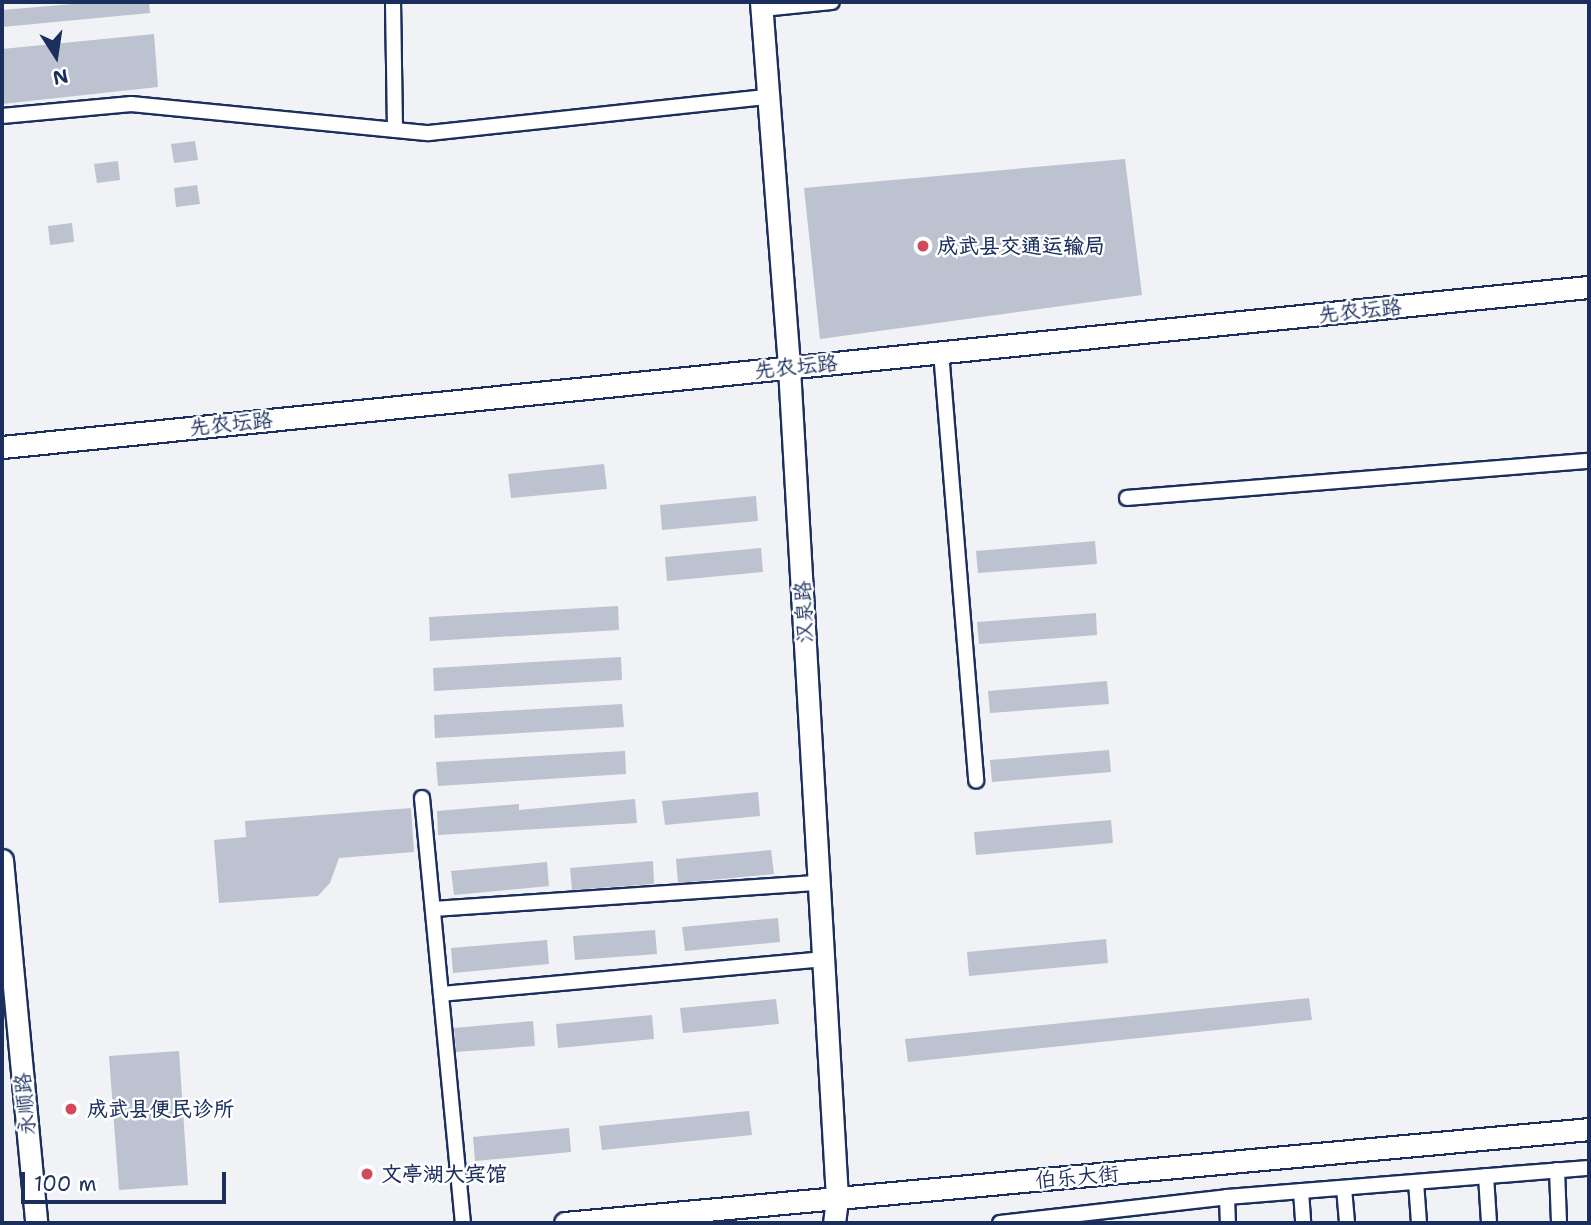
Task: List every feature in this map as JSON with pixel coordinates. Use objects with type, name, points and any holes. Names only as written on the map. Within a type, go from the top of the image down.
[{"type":"street","points":[[393,2],[395,130]]},
{"type":"street","points":[[762,5],[832,2]]},
{"type":"street","name":"汉泉路","points":[[762,5],[789,368],[837,1199],[834,1223]]},
{"type":"street","points":[[2,116],[131,104],[429,133],[768,97]]},
{"type":"street","name":"先农坛路","points":[[2,447],[1589,287]]},
{"type":"street","points":[[941,352],[976,781]]},
{"type":"street","points":[[1127,498],[1589,461]]},
{"type":"street","points":[[422,798],[463,1223]]},
{"type":"street","name":"永顺路","points":[[2,860],[36,1223]]},
{"type":"street","points":[[433,909],[819,883]]},
{"type":"street","points":[[441,994],[823,959]]},
{"type":"street","name":"伯乐大街","points":[[565,1223],[1589,1129]]},
{"type":"street","points":[[1000,1223],[1076,1219],[1227,1197],[1589,1168]]},
{"type":"street","points":[[1557,1170],[1559,1223]]},
{"type":"street","points":[[1486,1176],[1489,1223]]},
{"type":"street","points":[[1416,1182],[1419,1223]]},
{"type":"street","points":[[1344,1188],[1347,1223]]},
{"type":"street","points":[[1301,1191],[1303,1223]]},
{"type":"street","points":[[1227,1197],[1228,1223]]},
{"type":"building","points":[[97,2],[149,2],[150,13],[2,27],[2,10]]},
{"type":"building","points":[[154,34],[158,87],[2,104],[2,49]]},
{"type":"building","points":[[195,141],[198,160],[174,163],[171,144]]},
{"type":"building","points":[[1125,159],[1142,295],[820,339],[804,188]]},
{"type":"building","points":[[118,161],[120,180],[97,183],[94,164]]},
{"type":"building","points":[[197,185],[200,204],[176,207],[174,188]]},
{"type":"building","points":[[72,223],[74,242],[50,245],[48,226]]},
{"type":"building","points":[[604,464],[607,489],[511,498],[508,474]]},
{"type":"building","points":[[756,496],[758,521],[662,530],[660,505]]},
{"type":"building","points":[[1095,541],[1097,564],[978,573],[976,551]]},
{"type":"building","points":[[761,548],[763,572],[667,581],[665,557]]},
{"type":"building","points":[[618,606],[619,630],[430,641],[429,617]]},
{"type":"building","points":[[1096,613],[1097,635],[979,644],[977,622]]},
{"type":"building","points":[[621,657],[622,680],[434,691],[433,668]]},
{"type":"building","points":[[1107,681],[1109,704],[990,713],[988,691]]},
{"type":"building","points":[[622,704],[624,727],[435,738],[434,715]]},
{"type":"building","points":[[1109,750],[1111,772],[992,782],[990,760]]},
{"type":"building","points":[[625,751],[626,774],[438,786],[436,762]]},
{"type":"building","points":[[758,792],[760,816],[665,825],[662,801]]},
{"type":"building","points":[[635,799],[637,823],[438,835],[437,811],[519,804],[519,810]]},
{"type":"building","points":[[411,808],[414,852],[339,858],[330,883],[318,896],[219,903],[214,840],[246,837],[245,821]]},
{"type":"building","points":[[1111,820],[1113,843],[976,855],[974,832]]},
{"type":"building","points":[[771,850],[774,874],[678,883],[676,859]]},
{"type":"building","points":[[653,861],[654,884],[572,890],[570,868]]},
{"type":"building","points":[[547,862],[549,886],[454,895],[451,871]]},
{"type":"building","points":[[778,918],[780,942],[685,951],[682,927]]},
{"type":"building","points":[[655,930],[657,954],[575,960],[573,936]]},
{"type":"building","points":[[1106,939],[1108,963],[969,976],[967,952]]},
{"type":"building","points":[[547,940],[549,964],[453,973],[451,948]]},
{"type":"building","points":[[1309,998],[1312,1020],[908,1062],[905,1039]]},
{"type":"building","points":[[776,999],[779,1024],[683,1033],[680,1008]]},
{"type":"building","points":[[652,1015],[654,1039],[558,1048],[556,1024]]},
{"type":"building","points":[[533,1021],[535,1046],[456,1052],[454,1028]]},
{"type":"building","points":[[179,1051],[188,1185],[119,1190],[109,1056]]},
{"type":"building","points":[[749,1111],[752,1135],[602,1150],[599,1126]]},
{"type":"building","points":[[569,1128],[571,1152],[475,1161],[473,1137]]},
{"type":"place","name":"成武县交通运输局","points":[[923,246]]},
{"type":"place","name":"成武县便民诊所","points":[[71,1109]]},
{"type":"place","name":"文亭湖大宾馆","points":[[367,1174]]}]
